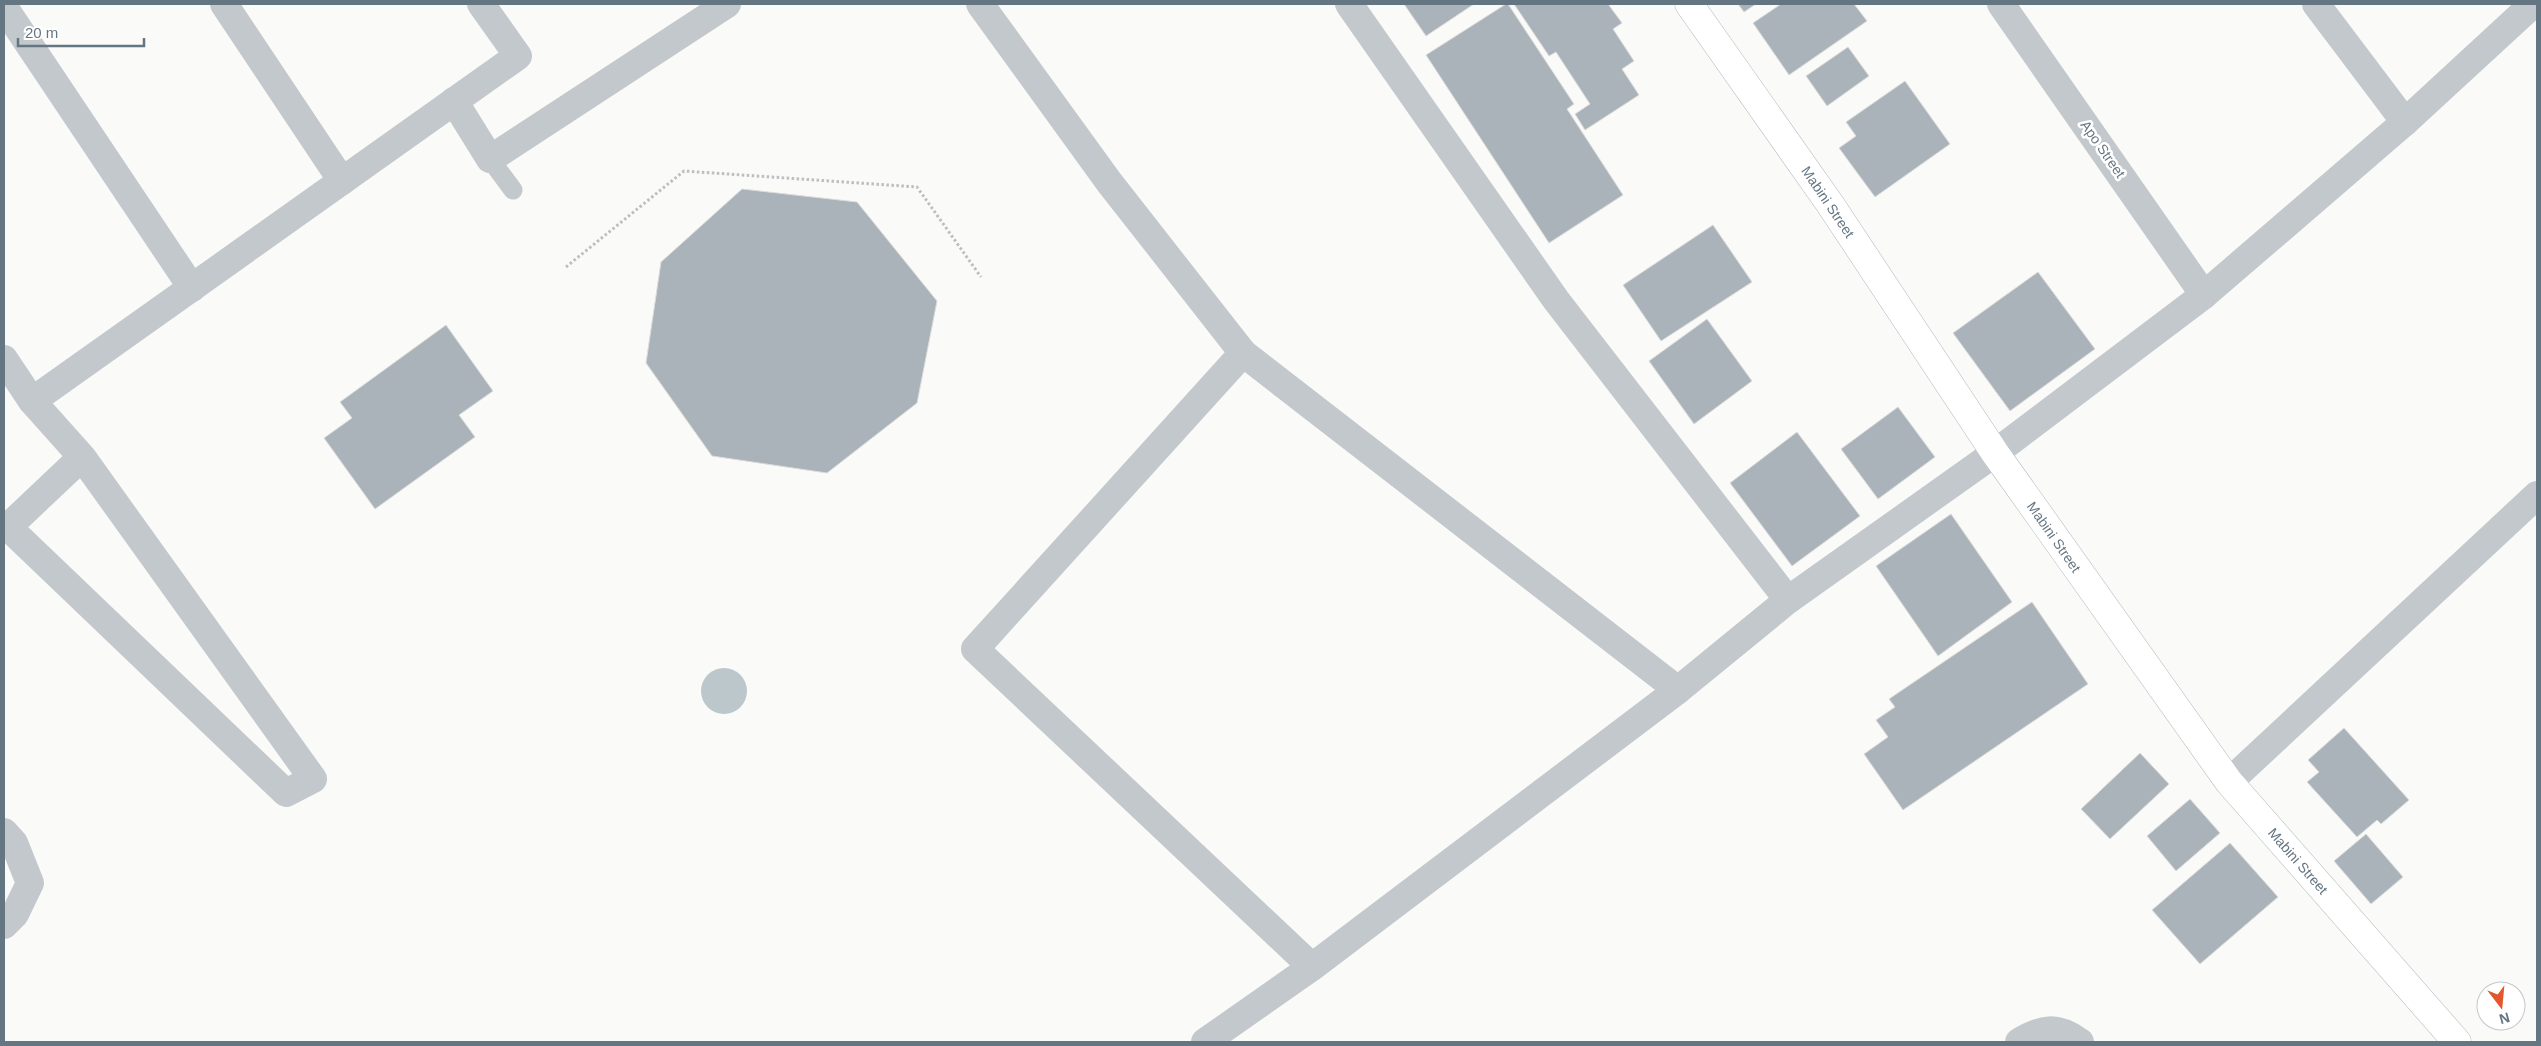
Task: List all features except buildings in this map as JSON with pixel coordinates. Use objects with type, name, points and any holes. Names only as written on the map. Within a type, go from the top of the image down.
[{"type":"main road","name":"Mabini Street","points":[[1689,4],[1830,204],[1994,453],[2229,782],[2457,1042]]},
{"type":"street","points":[[224,4],[342,181]]},
{"type":"street","points":[[32,401],[518,56],[481,4]]},
{"type":"street","points":[[980,4],[1109,182],[1244,353],[1678,690]]},
{"type":"street","points":[[1349,4],[1556,300],[1788,600]]},
{"type":"street","name":"Apo Street","points":[[2001,4],[2204,295]]},
{"type":"street","points":[[2316,4],[2405,122]]},
{"type":"street","points":[[1205,1042],[1312,967],[1678,690],[1788,600],[1994,453],[2204,295],[2405,122],[2534,4]]},
{"type":"street","points":[[454,101],[490,159],[720,6]]},
{"type":"street","points":[[4,7],[192,288]]},
{"type":"street","points":[[1244,353],[975,649],[1312,967]]},
{"type":"street","points":[[4,359],[32,401],[82,457],[313,779],[286,793],[8,527],[82,457]]},
{"type":"street","points":[[2229,782],[2537,494]]},
{"type":"street","points":[[4,832],[14,843],[30,883],[15,914],[4,925]]},
{"type":"street","points":[[2020,1042],[2037,1032],[2054,1030],[2080,1042]]},
{"type":"lane","points":[[490,159],[513,190]]},
{"type":"path","points":[[566,267],[684,170],[917,187],[981,277]]},
{"type":"shaded area","points":[[729,668],[741,674],[746,682],[746,700],[741,708],[733,713],[719,714],[707,708],[702,700],[701,686],[707,674],[715,669]]}]
